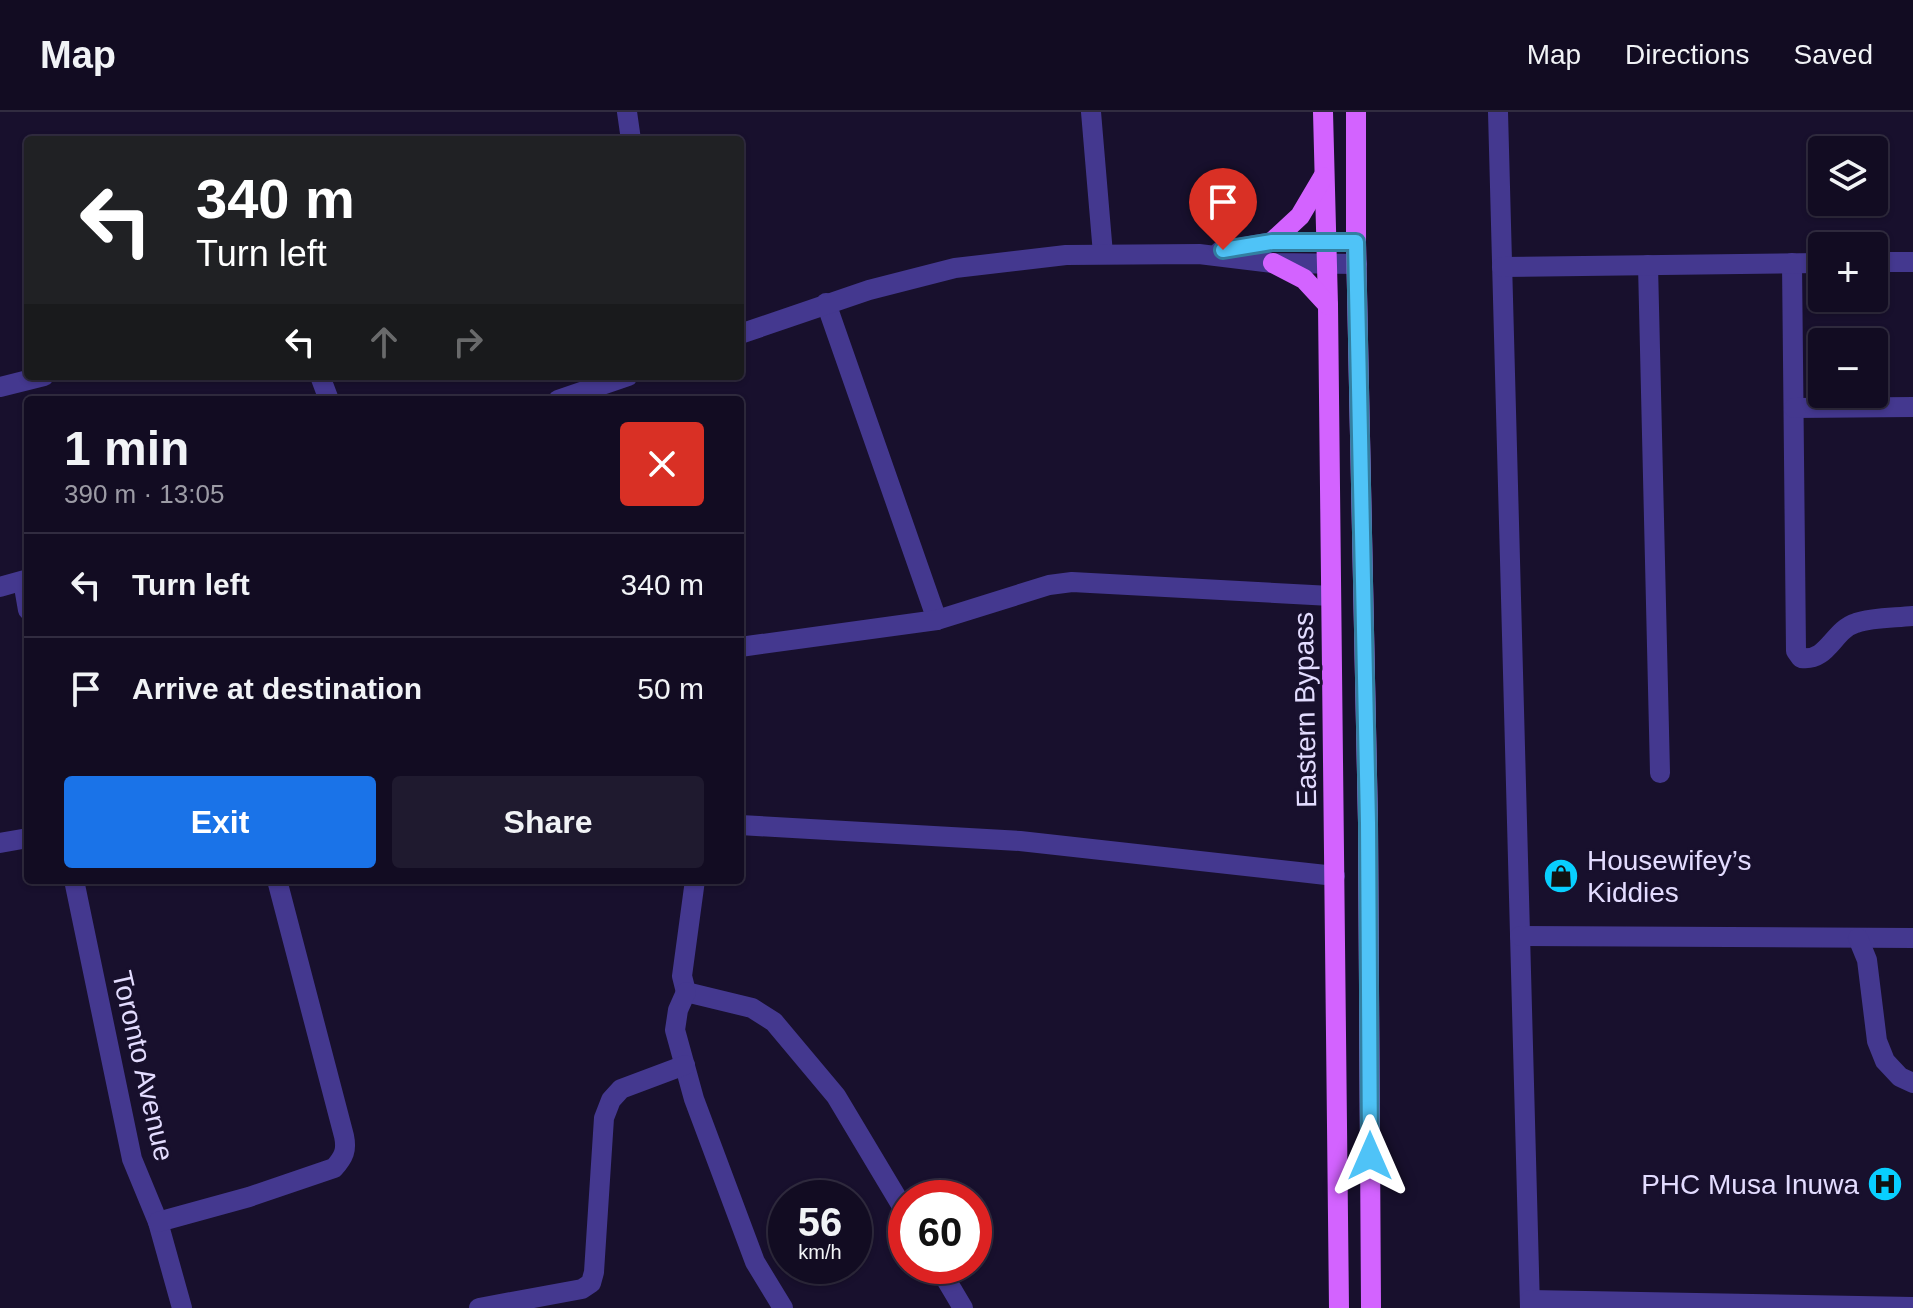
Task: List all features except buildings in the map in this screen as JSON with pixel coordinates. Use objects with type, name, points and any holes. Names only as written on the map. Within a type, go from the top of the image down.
[{"type":"main road","name":"Eastern Bypass","points":[[1323,112],[1328,264],[1339,1308]]},
{"type":"main road","points":[[1356,112],[1368,823],[1371,1308]]},
{"type":"main road","points":[[1272,242],[1300,216],[1323,177]]},
{"type":"main road","points":[[1273,263],[1304,279],[1328,305]]},
{"type":"street","points":[[627,112],[630,136]]},
{"type":"street","points":[[1091,112],[1103,254]]},
{"type":"street","points":[[1498,112],[1530,1304],[1913,1307]]},
{"type":"street","points":[[1199,254],[1272,242],[1356,242]]},
{"type":"street","points":[[744,333],[826,303],[955,268],[1066,255],[1199,254],[1273,263],[1357,264]]},
{"type":"street","points":[[1888,262],[1913,262]]},
{"type":"street","points":[[1792,263],[1796,651],[1801,658],[1810,659],[1823,653],[1843,630],[1856,623],[1913,616]]},
{"type":"street","points":[[1502,267],[1808,263]]},
{"type":"street","points":[[1648,265],[1660,773]]},
{"type":"street","points":[[826,303],[937,620]]},
{"type":"street","points":[[0,387],[28,380]]},
{"type":"street","points":[[570,396],[616,380]]},
{"type":"street","points":[[1794,408],[1913,407]]},
{"type":"street","points":[[0,587],[24,581]]},
{"type":"street","points":[[744,646],[937,620],[1049,585],[1072,582],[1331,596]]},
{"type":"street","points":[[744,825],[1020,841],[1335,876]]},
{"type":"street","points":[[0,843],[24,839]]},
{"type":"street","name":"Toronto Avenue","points":[[75,884],[132,1159],[158,1222],[182,1308]]},
{"type":"street","points":[[158,1222],[249,1197],[320,1173],[334,1168],[342,1159],[346,1147],[344,1136],[278,884]]},
{"type":"street","points":[[694,884],[682,976],[686,992],[678,1010],[675,1030],[694,1099],[755,1262],[783,1308]]},
{"type":"street","points":[[1520,936],[1913,938]]},
{"type":"street","points":[[1858,938],[1867,960],[1877,1041],[1885,1061],[1900,1077],[1913,1083]]},
{"type":"street","points":[[686,992],[752,1008],[774,1022],[836,1096],[888,1183]]},
{"type":"street","points":[[479,1308],[531,1303],[582,1289],[591,1283],[604,1118],[611,1100],[621,1089],[685,1065]]},
{"type":"street","points":[[949,1284],[963,1308]]},
{"type":"place","name":"Housewifey’s Kiddies","points":[[1561,876]]},
{"type":"place","name":"PHC Musa Inuwa","points":[[1885,1184]]},
{"type":"route","points":[[1223,250],[1272,242],[1356,242],[1368,823],[1370,1156]]}]
